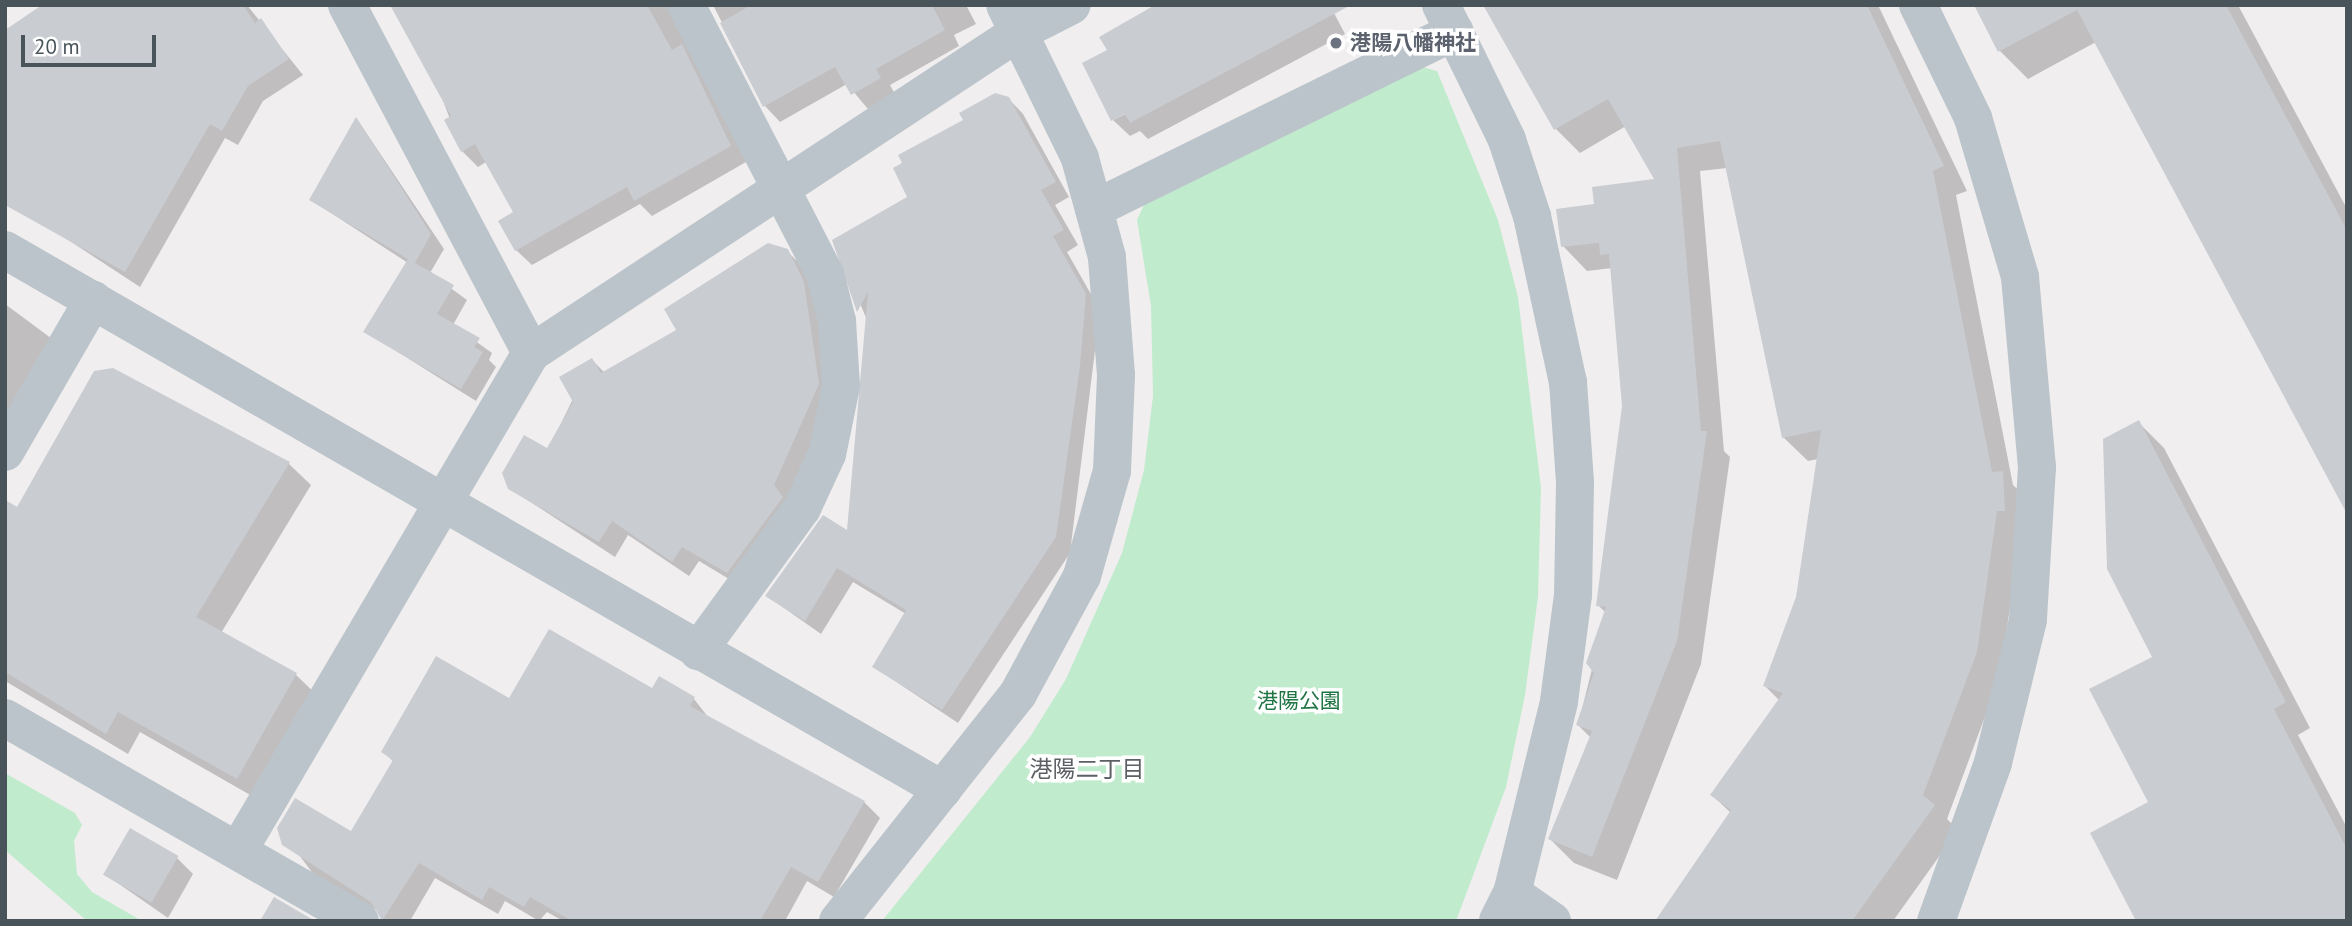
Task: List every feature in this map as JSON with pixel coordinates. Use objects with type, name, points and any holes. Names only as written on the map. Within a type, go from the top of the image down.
[{"type":"street","points":[[347,5],[531,353]]},
{"type":"street","points":[[686,5],[784,187],[825,274],[837,321],[841,386],[827,454],[802,508],[698,651]]},
{"type":"street","points":[[238,850],[531,353],[784,187],[1012,19],[1072,5]]},
{"type":"street","points":[[1918,5],[1973,118],[2021,277],[2037,467],[2028,620],[1993,763],[1936,921]]},
{"type":"street","points":[[1094,209],[1448,18],[1507,140],[1532,216],[1554,298],[1570,407],[1573,595],[1559,702],[1505,907],[1552,921]]},
{"type":"street","points":[[838,921],[1018,694],[1075,588],[1112,471],[1116,375],[1107,257],[1080,158],[1012,19]]},
{"type":"street","points":[[5,250],[943,790]]},
{"type":"street","points":[[5,452],[93,300]]},
{"type":"street","points":[[5,718],[360,921]]},
{"type":"green space","name":"港陽公園","points":[[1419,66],[1437,71],[1498,220],[1518,297],[1541,488],[1538,597],[1525,695],[1506,787],[1456,921],[882,921],[1030,737],[1066,679],[1122,553],[1144,470],[1153,396],[1151,306],[1137,220],[1147,198]]},
{"type":"green space","points":[[5,773],[75,813],[82,825],[74,841],[77,874],[92,892],[142,921],[87,921],[5,850]]},
{"type":"building","points":[[42,5],[243,5],[255,23],[261,18],[289,59],[248,86],[222,131],[210,124],[125,272],[5,205],[5,30]]},
{"type":"building","points":[[390,5],[647,5],[672,50],[682,44],[731,146],[634,201],[627,187],[515,251],[498,221],[513,212],[475,144],[461,152],[444,120],[451,116]]},
{"type":"building","points":[[751,5],[932,5],[945,30],[876,69],[881,78],[851,95],[835,67],[763,107],[720,23]]},
{"type":"building","points":[[1155,5],[1351,5],[1130,123],[1125,114],[1111,121],[1082,63],[1107,50],[1099,37]]},
{"type":"building","points":[[1483,5],[1867,5],[1944,166],[1933,171],[1992,472],[2003,471],[2005,511],[1997,511],[1977,652],[1923,795],[1935,805],[1852,921],[1655,921],[1731,810],[1710,795],[1783,693],[1763,686],[1796,597],[1821,430],[1782,438],[1720,141],[1677,148],[1701,431],[1707,431],[1677,641],[1592,857],[1548,839],[1592,731],[1576,725],[1594,673],[1586,663],[1606,607],[1596,606],[1622,406],[1609,254],[1600,255],[1599,243],[1561,247],[1556,209],[1594,204],[1592,187],[1654,179],[1608,99],[1554,130]]},
{"type":"building","points":[[1974,5],[2226,5],[2347,230],[2347,514],[2077,10],[1998,52]]},
{"type":"building","points":[[995,93],[1009,97],[1056,182],[1041,190],[1064,230],[1053,236],[1086,294],[1080,366],[1056,537],[942,710],[872,667],[906,610],[837,568],[805,621],[765,596],[823,515],[847,530],[868,292],[857,312],[832,240],[907,197],[893,168],[902,163],[898,155],[963,120],[959,113]]},
{"type":"building","points":[[356,117],[431,234],[415,263],[454,285],[437,314],[480,338],[474,347],[483,352],[461,389],[363,332],[408,259],[309,200]]},
{"type":"building","points":[[768,243],[788,249],[804,282],[819,384],[774,485],[783,497],[727,573],[682,547],[672,562],[612,521],[599,542],[508,489],[502,473],[524,435],[547,448],[573,402],[559,377],[592,358],[601,373],[676,330],[664,309]]},
{"type":"building","points":[[113,368],[290,462],[196,617],[297,673],[237,779],[118,712],[106,734],[5,672],[5,500],[17,507],[94,371]]},
{"type":"building","points":[[2139,420],[2286,702],[2274,709],[2347,849],[2347,921],[2136,921],[2090,833],[2148,802],[2089,689],[2152,657],[2107,569],[2103,439]]},
{"type":"building","points":[[549,629],[652,688],[659,676],[695,697],[690,706],[865,801],[818,882],[791,867],[760,921],[572,921],[530,897],[524,907],[489,887],[482,900],[419,863],[382,921],[371,902],[282,845],[277,828],[295,798],[351,831],[393,760],[381,752],[436,656],[509,698]]},
{"type":"building","points":[[130,828],[178,856],[151,903],[103,875]]},
{"type":"building","points":[[274,897],[315,921],[260,921]]},
{"type":"place","name":"港陽八幡神社","points":[[1336,43]]},
{"type":"district","name":"港陽二丁目","points":[[1087,769]]}]
